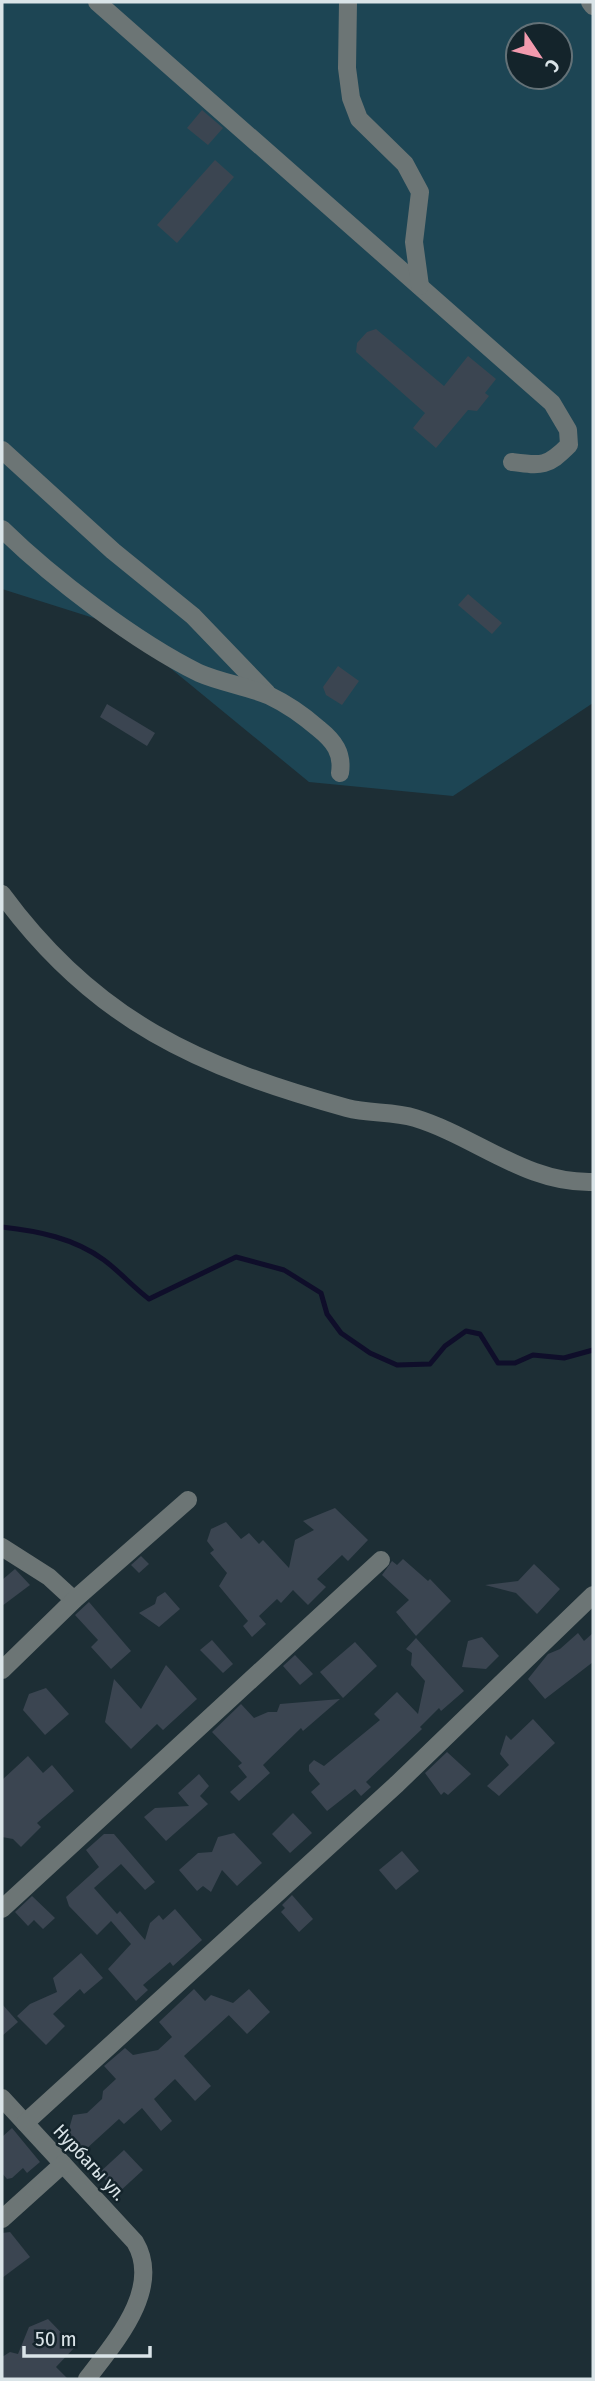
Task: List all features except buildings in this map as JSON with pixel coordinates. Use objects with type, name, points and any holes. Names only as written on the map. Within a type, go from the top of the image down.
[{"type":"street","points":[[348,2],[347,68],[351,98],[359,119],[405,164],[419,192],[414,242],[420,286]]},
{"type":"street","points":[[101,3],[552,403],[565,422],[569,445],[556,458],[542,466],[512,463]]},
{"type":"street","points":[[2,450],[113,551],[193,615],[271,697]]},
{"type":"street","points":[[2,529],[55,577],[163,652],[201,673],[271,697],[294,710],[333,741],[340,753],[340,773]]},
{"type":"street","points":[[2,894],[24,924],[113,1009],[189,1053],[246,1077],[351,1109],[416,1118],[536,1175],[593,1182]]},
{"type":"street","points":[[2,1670],[74,1600],[188,1500]]},
{"type":"street","points":[[2,1547],[49,1577],[74,1600]]},
{"type":"street","points":[[2,1909],[381,1560]]},
{"type":"street","points":[[25,2123],[397,1784],[593,1595]]},
{"type":"street","name":"Нурбагы ул.","points":[[2,2098],[135,2242],[144,2258],[144,2278],[138,2299],[114,2342],[87,2379]]},
{"type":"street","points":[[2,2219],[63,2164]]},
{"type":"shaded area","points":[[2,2],[593,2],[593,703],[453,796],[309,782],[119,626],[2,589]]},
{"type":"waterway","points":[[2,1227],[42,1233],[80,1246],[104,1260],[149,1299],[236,1257],[284,1270],[321,1293],[327,1314],[341,1333],[370,1353],[397,1365],[430,1364],[445,1346],[466,1331],[480,1334],[498,1363],[515,1363],[533,1355],[564,1358],[593,1350]]}]
